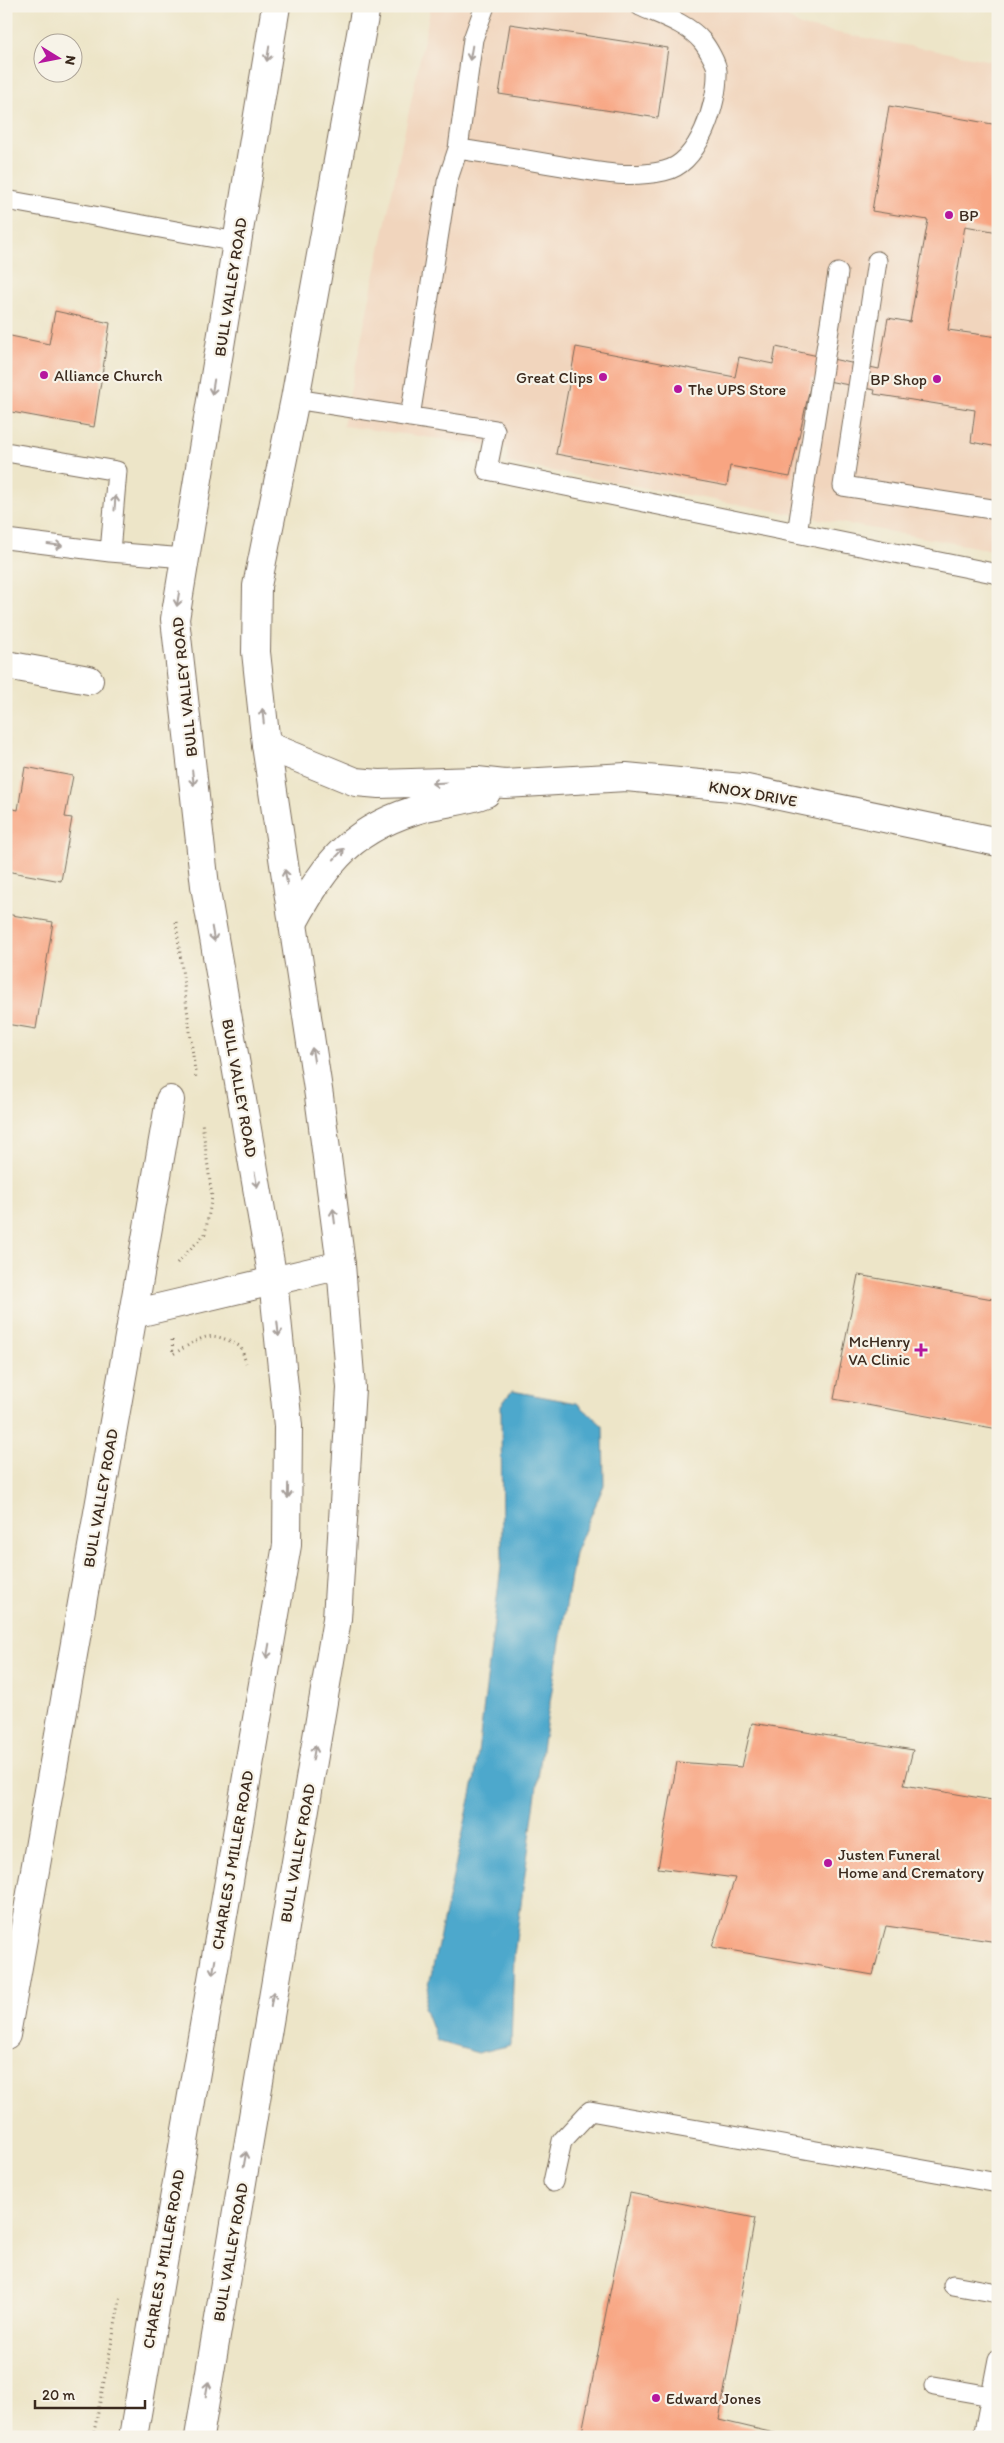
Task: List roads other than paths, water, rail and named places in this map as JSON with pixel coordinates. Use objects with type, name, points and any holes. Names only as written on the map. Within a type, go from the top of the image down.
[{"type":"street","name":"BULL VALLEY ROAD","points":[[273,1280],[205,886],[174,619],[276,6]]},
{"type":"street","name":"BULL VALLEY ROAD","points":[[198,2437],[337,1618],[351,1388],[340,1265],[319,1096],[266,745],[256,652],[257,586],[296,399],[366,6]]},
{"type":"street","points":[[6,665],[89,680]]},
{"type":"street","name":"KNOX DRIVE","points":[[266,745],[356,782],[379,784],[477,781],[505,784],[626,777],[742,788],[998,842]]},
{"type":"street","name":"KNOX DRIVE","points":[[293,923],[314,885],[327,867],[343,849],[372,828],[424,808],[477,797],[505,784]]},
{"type":"street","name":"BULL VALLEY ROAD","points":[[6,2035],[170,1100]]},
{"type":"street","points":[[133,1314],[340,1265]]},
{"type":"street","name":"CHARLES J MILLER ROAD","points":[[133,2437],[287,1545],[288,1426],[273,1280]]},
{"type":"lane","points":[[410,416],[442,207],[447,182],[458,149],[473,40],[484,6]]},
{"type":"lane","points":[[458,149],[624,176],[666,171],[682,163],[696,149],[705,126],[714,101],[717,69],[702,41],[676,21],[640,6]]},
{"type":"lane","points":[[6,200],[237,242]]},
{"type":"lane","points":[[877,261],[843,486],[998,510]]},
{"type":"lane","points":[[797,533],[838,273]]},
{"type":"lane","points":[[296,399],[495,430],[488,470],[998,574]]},
{"type":"lane","points":[[6,452],[117,471],[110,552]]},
{"type":"lane","points":[[6,539],[110,552],[185,558]]},
{"type":"lane","points":[[553,2182],[562,2141],[590,2111],[998,2183]]},
{"type":"lane","points":[[953,2285],[998,2293]]},
{"type":"lane","points":[[983,2437],[998,2359]]},
{"type":"lane","points":[[934,2386],[991,2396]]},
{"type":"water","points":[[512,1391],[577,1403],[603,1426],[604,1485],[575,1553],[542,1749],[514,1955],[511,2045],[478,2053],[437,2041],[424,2007],[475,1777],[502,1558],[501,1405]]},
{"type":"place","name":"BP","points":[[949,215]]},
{"type":"place","name":"Alliance Church","points":[[44,375]]},
{"type":"place","name":"Great Clips","points":[[603,377]]},
{"type":"place","name":"BP Shop","points":[[937,379]]},
{"type":"place","name":"The UPS Store","points":[[678,389]]},
{"type":"place","name":"McHenry VA Clinic","points":[[921,1350]]},
{"type":"place","name":"Justen Funeral Home and Crematory","points":[[828,1863]]},
{"type":"place","name":"Edward Jones","points":[[656,2398]]}]
